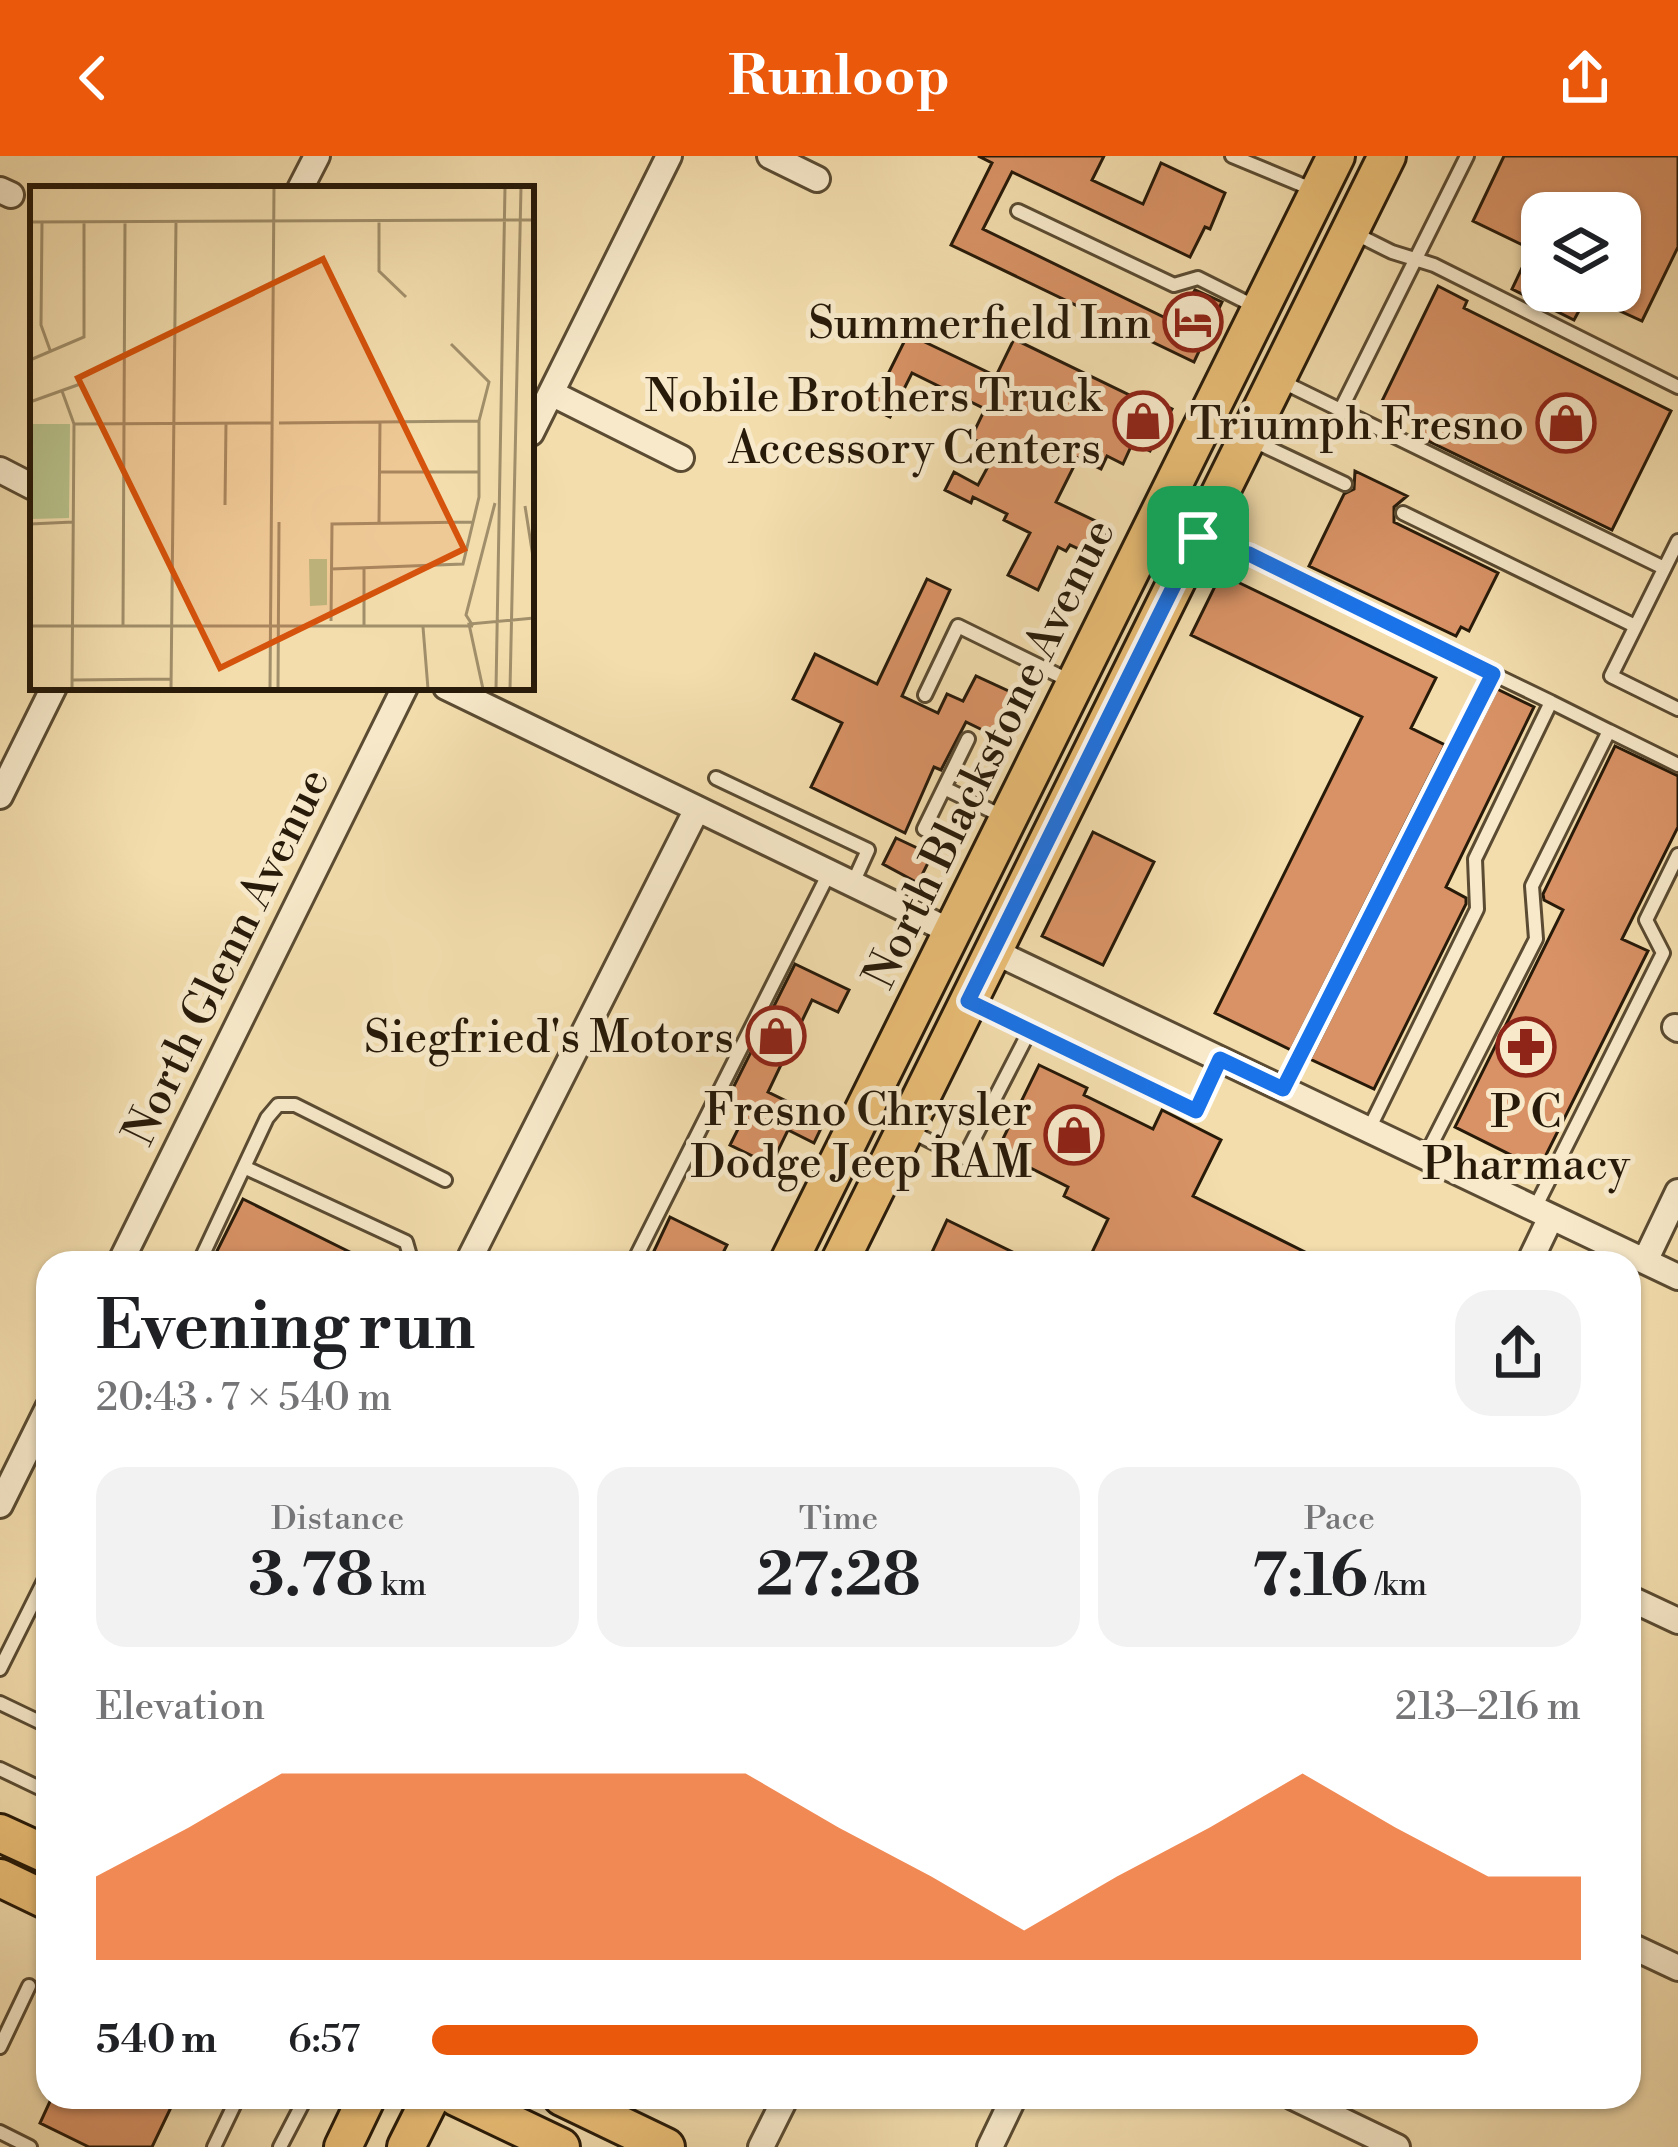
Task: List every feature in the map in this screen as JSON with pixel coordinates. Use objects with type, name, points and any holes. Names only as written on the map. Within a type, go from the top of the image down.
[{"type":"main road","name":"North Blackstone Avenue","points":[[794,1251],[1336,156]]},
{"type":"main road","name":"North Blackstone Avenue","points":[[845,1251],[1387,156]]},
{"type":"main road","points":[[993,951],[983,922],[1017,846],[1008,819]]},
{"type":"main road","points":[[905,1129],[914,1067],[960,970],[961,944],[952,932]]},
{"type":"main road","points":[[0,1833],[36,1850]]},
{"type":"main road","points":[[0,1857],[36,1874]]},
{"type":"main road","points":[[0,1878],[36,1895]]},
{"type":"main road","points":[[343,2147],[361,2109]]},
{"type":"main road","points":[[406,2147],[425,2109]]},
{"type":"main road","points":[[481,2109],[561,2147]]},
{"type":"main road","points":[[604,2109],[622,2114],[666,2147]]},
{"type":"street","points":[[302,186],[317,156]]},
{"type":"street","points":[[534,428],[668,156]]},
{"type":"street","points":[[770,156],[817,179]]},
{"type":"street","points":[[551,393],[681,458]]},
{"type":"street","points":[[0,470],[30,485]]},
{"type":"street","points":[[0,796],[53,690]]},
{"type":"street","name":"North Glenn Avenue","points":[[126,1251],[404,690]]},
{"type":"street","points":[[452,690],[952,932]]},
{"type":"street","points":[[474,1251],[698,809]]},
{"type":"street","points":[[993,951],[1622,1251]]},
{"type":"street","points":[[1645,1262],[1678,1192]]},
{"type":"street","points":[[1532,1251],[1543,1213]]},
{"type":"street","points":[[1641,1260],[1678,1277]]},
{"type":"street","points":[[0,1505],[36,1432]]},
{"type":"street","points":[[1641,1604],[1678,1621]]},
{"type":"street","points":[[1641,1951],[1678,1968]]},
{"type":"street","points":[[761,2147],[779,2109]]},
{"type":"street","points":[[995,2145],[1009,2109]]},
{"type":"street","points":[[1318,2109],[1397,2147]]},
{"type":"lane","points":[[1232,156],[1318,192]]},
{"type":"lane","points":[[1341,409],[1467,156]]},
{"type":"lane","points":[[1018,211],[1174,285],[1198,278],[1261,309]]},
{"type":"lane","points":[[1350,231],[1434,265],[1678,387]]},
{"type":"lane","points":[[1276,380],[1664,568]]},
{"type":"lane","points":[[1247,438],[1346,484]]},
{"type":"lane","points":[[1403,513],[1635,626]]},
{"type":"lane","points":[[1198,537],[1225,550],[1249,554],[1678,765]]},
{"type":"lane","points":[[1678,541],[1611,676],[1678,709]]},
{"type":"lane","points":[[925,695],[958,626],[1076,684]]},
{"type":"lane","points":[[1283,1089],[1493,674]]},
{"type":"lane","points":[[1369,1130],[1478,909],[1475,859],[1551,702]]},
{"type":"lane","points":[[1425,1157],[1536,938],[1532,886],[1609,730]]},
{"type":"lane","points":[[924,829],[968,740]]},
{"type":"lane","points":[[716,778],[868,850],[853,884]]},
{"type":"lane","points":[[944,788],[1008,819]]},
{"type":"lane","points":[[1543,1213],[1663,953],[1646,920],[1678,855]]},
{"type":"lane","points":[[639,1251],[829,873]]},
{"type":"lane","points":[[968,1001],[1196,1111],[1220,1059]]},
{"type":"lane","points":[[905,1129],[964,1158],[1030,1030]]},
{"type":"lane","points":[[206,1251],[267,1118],[278,1105],[296,1105],[445,1180]]},
{"type":"lane","points":[[244,1167],[406,1243],[408,1251]]},
{"type":"lane","points":[[0,1669],[36,1597]]},
{"type":"lane","points":[[0,1702],[36,1720]]},
{"type":"lane","points":[[0,1769],[36,1786]]},
{"type":"lane","points":[[0,2047],[29,1986]]},
{"type":"lane","points":[[214,2147],[232,2109]]},
{"type":"lane","points":[[280,2147],[300,2109]]},
{"type":"lane","points":[[0,2132],[30,2147]]},
{"type":"building","points":[[978,156],[1104,156],[1092,180],[1143,204],[1161,163],[1225,193],[1210,229],[1205,227],[1190,257],[1012,172],[983,229],[1176,323],[1195,290],[1222,302],[1194,362],[951,245],[992,163]]},
{"type":"building","points":[[1504,156],[1678,156],[1678,247],[1642,321],[1622,312],[1641,312],[1641,192],[1521,192],[1521,244],[1473,221]]},
{"type":"building","points":[[1521,270],[1521,294],[1512,289]]},
{"type":"building","points":[[1438,286],[1467,301],[1464,308],[1671,411],[1612,530],[1418,436],[1424,425],[1381,403]]},
{"type":"building","points":[[908,334],[996,376],[1014,339],[1142,401],[1145,396],[1172,409],[1150,451],[1133,442],[1123,464],[1107,456],[1101,469],[1078,458],[1056,502],[1108,527],[1094,556],[1070,545],[1066,551],[1058,547],[1038,590],[1008,575],[1030,533],[1004,520],[1007,514],[945,490],[954,472],[978,485],[997,450],[971,438],[985,409],[912,373],[890,417],[871,408]]},
{"type":"building","points":[[1355,471],[1407,496],[1394,507],[1394,522],[1498,573],[1469,631],[1461,627],[1456,636],[1309,566],[1344,494],[1354,489]]},
{"type":"building","points":[[1221,574],[1436,678],[1411,728],[1445,745],[1291,1050],[1215,1013],[1362,717],[1191,635]]},
{"type":"building","points":[[927,579],[950,590],[902,696],[938,713],[947,694],[963,701],[976,676],[1015,694],[1002,720],[1010,724],[1003,740],[966,722],[941,770],[934,767],[905,833],[811,787],[842,723],[793,699],[815,654],[877,684]]},
{"type":"building","points":[[1497,689],[1534,707],[1446,887],[1466,898],[1466,904],[1374,1089],[1310,1059]]},
{"type":"building","points":[[1615,746],[1678,776],[1678,827],[1622,939],[1648,951],[1539,1169],[1455,1127],[1563,910],[1544,900],[1543,894]]},
{"type":"building","points":[[1093,832],[1154,862],[1103,965],[1042,936]]},
{"type":"building","points":[[896,838],[932,855],[918,883],[883,864]]},
{"type":"building","points":[[795,964],[849,990],[838,1012],[812,1000],[768,1092],[825,1120],[814,1143],[788,1130],[771,1165],[730,1145],[749,1107],[728,1098]]},
{"type":"building","points":[[1039,1065],[1087,1088],[1084,1095],[1153,1129],[1162,1110],[1221,1140],[1193,1196],[1303,1251],[1093,1251],[1108,1219],[1064,1196],[1068,1187],[997,1151]]},
{"type":"building","points":[[243,1199],[348,1251],[217,1251]]},
{"type":"building","points":[[670,1217],[727,1245],[724,1251],[654,1251]]},
{"type":"building","points":[[947,1220],[1010,1251],[933,1251]]},
{"type":"building","points":[[46,2109],[170,2109],[152,2147],[89,2147],[40,2123]]},
{"type":"place","name":"Summerfield Inn","points":[[1193,322]]},
{"type":"place","name":"Nobile Brothers Truck Accessory Centers","points":[[1143,421]]},
{"type":"place","name":"Triumph Fresno","points":[[1566,423]]},
{"type":"place","name":"Siegfried's Motors","points":[[776,1036]]},
{"type":"place","name":"P C Pharmacy","points":[[1526,1047]]},
{"type":"place","name":"Fresno Chrysler Dodge Jeep RAM","points":[[1074,1135]]},
{"type":"route","points":[[1198,537],[1225,550],[1249,554],[1493,674],[1283,1089],[1220,1059],[1196,1111],[968,1001],[1198,537]]}]
